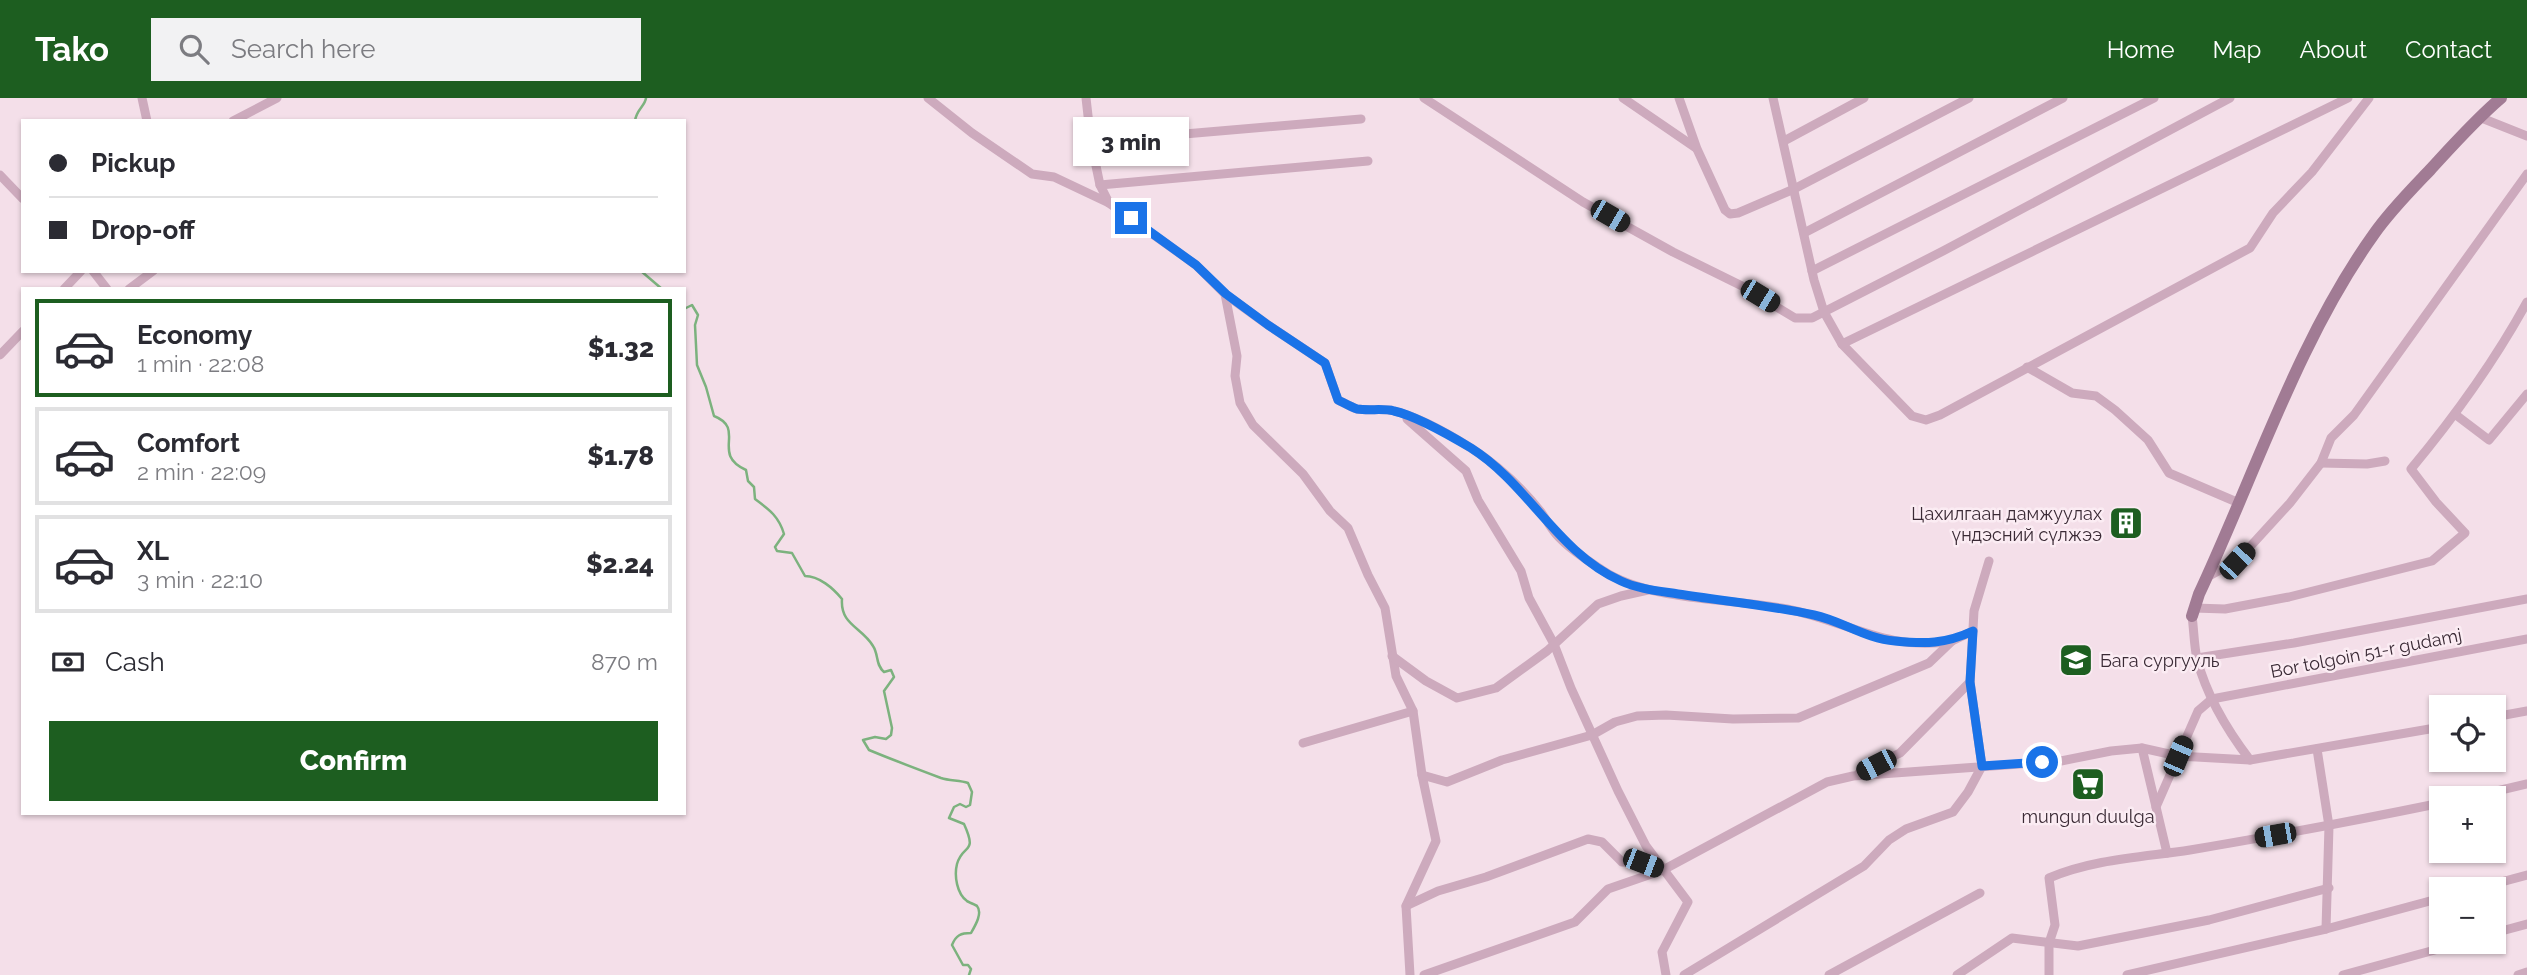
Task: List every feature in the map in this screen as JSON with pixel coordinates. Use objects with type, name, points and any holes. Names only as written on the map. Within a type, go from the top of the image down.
[{"type":"street","points":[[142,98],[147,119]]},
{"type":"street","points":[[237,119],[277,98]]},
{"type":"street","points":[[928,98],[972,134],[1032,174],[1054,177],[1109,203],[1196,265],[1226,294],[1325,363],[1338,400],[1356,408],[1407,414],[1471,448],[1522,491],[1557,535],[1621,582],[1718,601],[1758,604],[1819,616],[1870,636],[1893,641],[1936,643],[1973,631]]},
{"type":"street","points":[[1086,98],[1100,185],[1109,203]]},
{"type":"street","points":[[1424,98],[1583,202],[1795,317],[1812,318],[2226,99]]},
{"type":"street","points":[[1623,98],[1697,149]]},
{"type":"street","points":[[1679,98],[1697,149],[1725,211],[1730,214],[1794,189],[1969,98]]},
{"type":"street","points":[[1773,98],[1812,271],[1824,312],[1842,344],[1912,416],[1926,420],[1940,415],[2250,248],[2273,213],[2312,172],[2369,98]]},
{"type":"street","points":[[1784,141],[1864,98]]},
{"type":"street","points":[[1804,233],[2063,98]]},
{"type":"street","points":[[1812,271],[2154,98]]},
{"type":"street","points":[[1842,344],[2348,98]]},
{"type":"street","points":[[2250,760],[2225,725],[2212,699],[2197,658],[2193,612],[2288,390],[2361,254],[2389,215],[2479,117],[2501,98]]},
{"type":"street","points":[[2479,117],[2527,136]]},
{"type":"street","points":[[1091,142],[1361,119]]},
{"type":"street","points":[[1100,185],[1368,160]]},
{"type":"street","points":[[2207,577],[2237,561],[2290,503],[2321,463],[2330,438],[2354,415],[2527,174]]},
{"type":"street","points":[[0,175],[21,197]]},
{"type":"street","points":[[66,287],[79,273]]},
{"type":"street","points":[[95,273],[105,287]]},
{"type":"street","points":[[132,287],[150,273]]},
{"type":"street","points":[[1226,294],[1237,356],[1236,376],[1240,403],[1253,425],[1303,474],[1330,511],[1348,528],[1385,608],[1396,676],[1413,711],[1422,775],[1436,841],[1406,906],[1410,975]]},
{"type":"street","points":[[2193,612],[2289,597],[2432,561],[2465,533],[2411,469],[2456,415],[2501,349],[2527,302]]},
{"type":"street","points":[[0,355],[21,333]]},
{"type":"street","points":[[2027,367],[2072,393],[2096,396],[2148,440],[2169,473],[2239,503]]},
{"type":"street","points":[[2456,415],[2489,440],[2527,394]]},
{"type":"street","points":[[1390,410],[1412,421],[1466,471],[1478,500],[1521,571],[1529,598],[1554,644],[1592,735],[1646,846],[1688,902],[1662,952],[1666,975]]},
{"type":"street","points":[[2321,463],[2367,464],[2385,461]]},
{"type":"street","points":[[1684,975],[1864,866],[1889,840],[1906,829],[1953,811],[1968,792],[1982,766],[1970,682],[1974,611],[1989,561]]},
{"type":"street","points":[[1392,656],[1426,681],[1457,698],[1496,688],[1554,644],[1598,604],[1650,589]]},
{"type":"street","points":[[2197,658],[2294,643],[2527,599]]},
{"type":"street","name":"Bor tolgoin 51-r gudamj","points":[[2212,699],[2527,639]]},
{"type":"street","points":[[1422,775],[1447,782],[1502,760],[1592,735],[1615,722],[1637,716],[1798,718],[1929,663],[1952,640]]},
{"type":"street","points":[[1853,776],[1900,753],[1970,682]]},
{"type":"street","points":[[2156,807],[2199,711],[2212,699]]},
{"type":"street","points":[[1303,743],[1413,711]]},
{"type":"street","points":[[2506,715],[2527,711]]},
{"type":"street","points":[[1424,975],[1576,922],[1608,890],[1663,870],[1828,782],[1853,776],[2061,761],[2110,751],[2142,748],[2178,756],[2250,760],[2429,729]]},
{"type":"street","points":[[2142,748],[2167,853]]},
{"type":"street","points":[[2317,749],[2329,826],[2326,929]]},
{"type":"street","points":[[2506,789],[2527,784]]},
{"type":"street","points":[[2049,975],[2049,943],[2055,925],[2049,878],[2063,872],[2115,861],[2329,826],[2429,805]]},
{"type":"street","points":[[1406,906],[1438,891],[1497,874],[1588,839],[1602,842],[1622,862],[1643,863],[1663,870]]},
{"type":"street","points":[[2506,881],[2527,875]]},
{"type":"street","points":[[1957,975],[2012,938],[2078,946],[2183,925],[2329,888]]},
{"type":"street","points":[[1829,975],[1980,893]]},
{"type":"street","points":[[2127,975],[2326,929],[2429,901]]},
{"type":"street","points":[[2506,930],[2527,924]]},
{"type":"street","points":[[2343,975],[2429,952]]},
{"type":"street","points":[[2518,975],[2527,972]]},
{"type":"waterway","points":[[636,119],[646,98]]},
{"type":"waterway","points":[[643,273],[660,287]]},
{"type":"waterway","points":[[686,308],[692,305],[698,315],[695,325],[697,365],[714,416],[728,428],[730,457],[746,470],[748,481],[754,487],[755,499],[773,514],[782,528],[784,534],[775,547],[777,551],[792,553],[805,576],[820,580],[842,599],[844,615],[873,646],[881,669],[884,672],[891,670],[894,677],[884,691],[891,735],[886,739],[875,737],[863,740],[869,750],[941,778],[968,783],[972,792],[970,805],[966,807],[960,804],[954,807],[949,818],[964,824],[970,840],[970,845],[957,864],[956,879],[961,894],[979,909],[978,920],[971,933],[959,935],[952,945],[963,965],[968,965],[971,969],[969,975]]},
{"type":"place","name":"Цахилгаан дамжуулах үндэсний сүлжээ","points":[[2126,523]]},
{"type":"place","name":"Бага сургууль","points":[[2076,660]]},
{"type":"place","name":"mungun duulga","points":[[2088,784]]},
{"type":"route","points":[[1131,218],[1196,265],[1226,294],[1325,363],[1338,400],[1356,408],[1407,414],[1471,448],[1522,491],[1557,535],[1621,582],[1718,601],[1758,604],[1819,616],[1870,636],[1893,641],[1936,643],[1973,631],[1970,682],[1982,766],[2042,762]]}]
